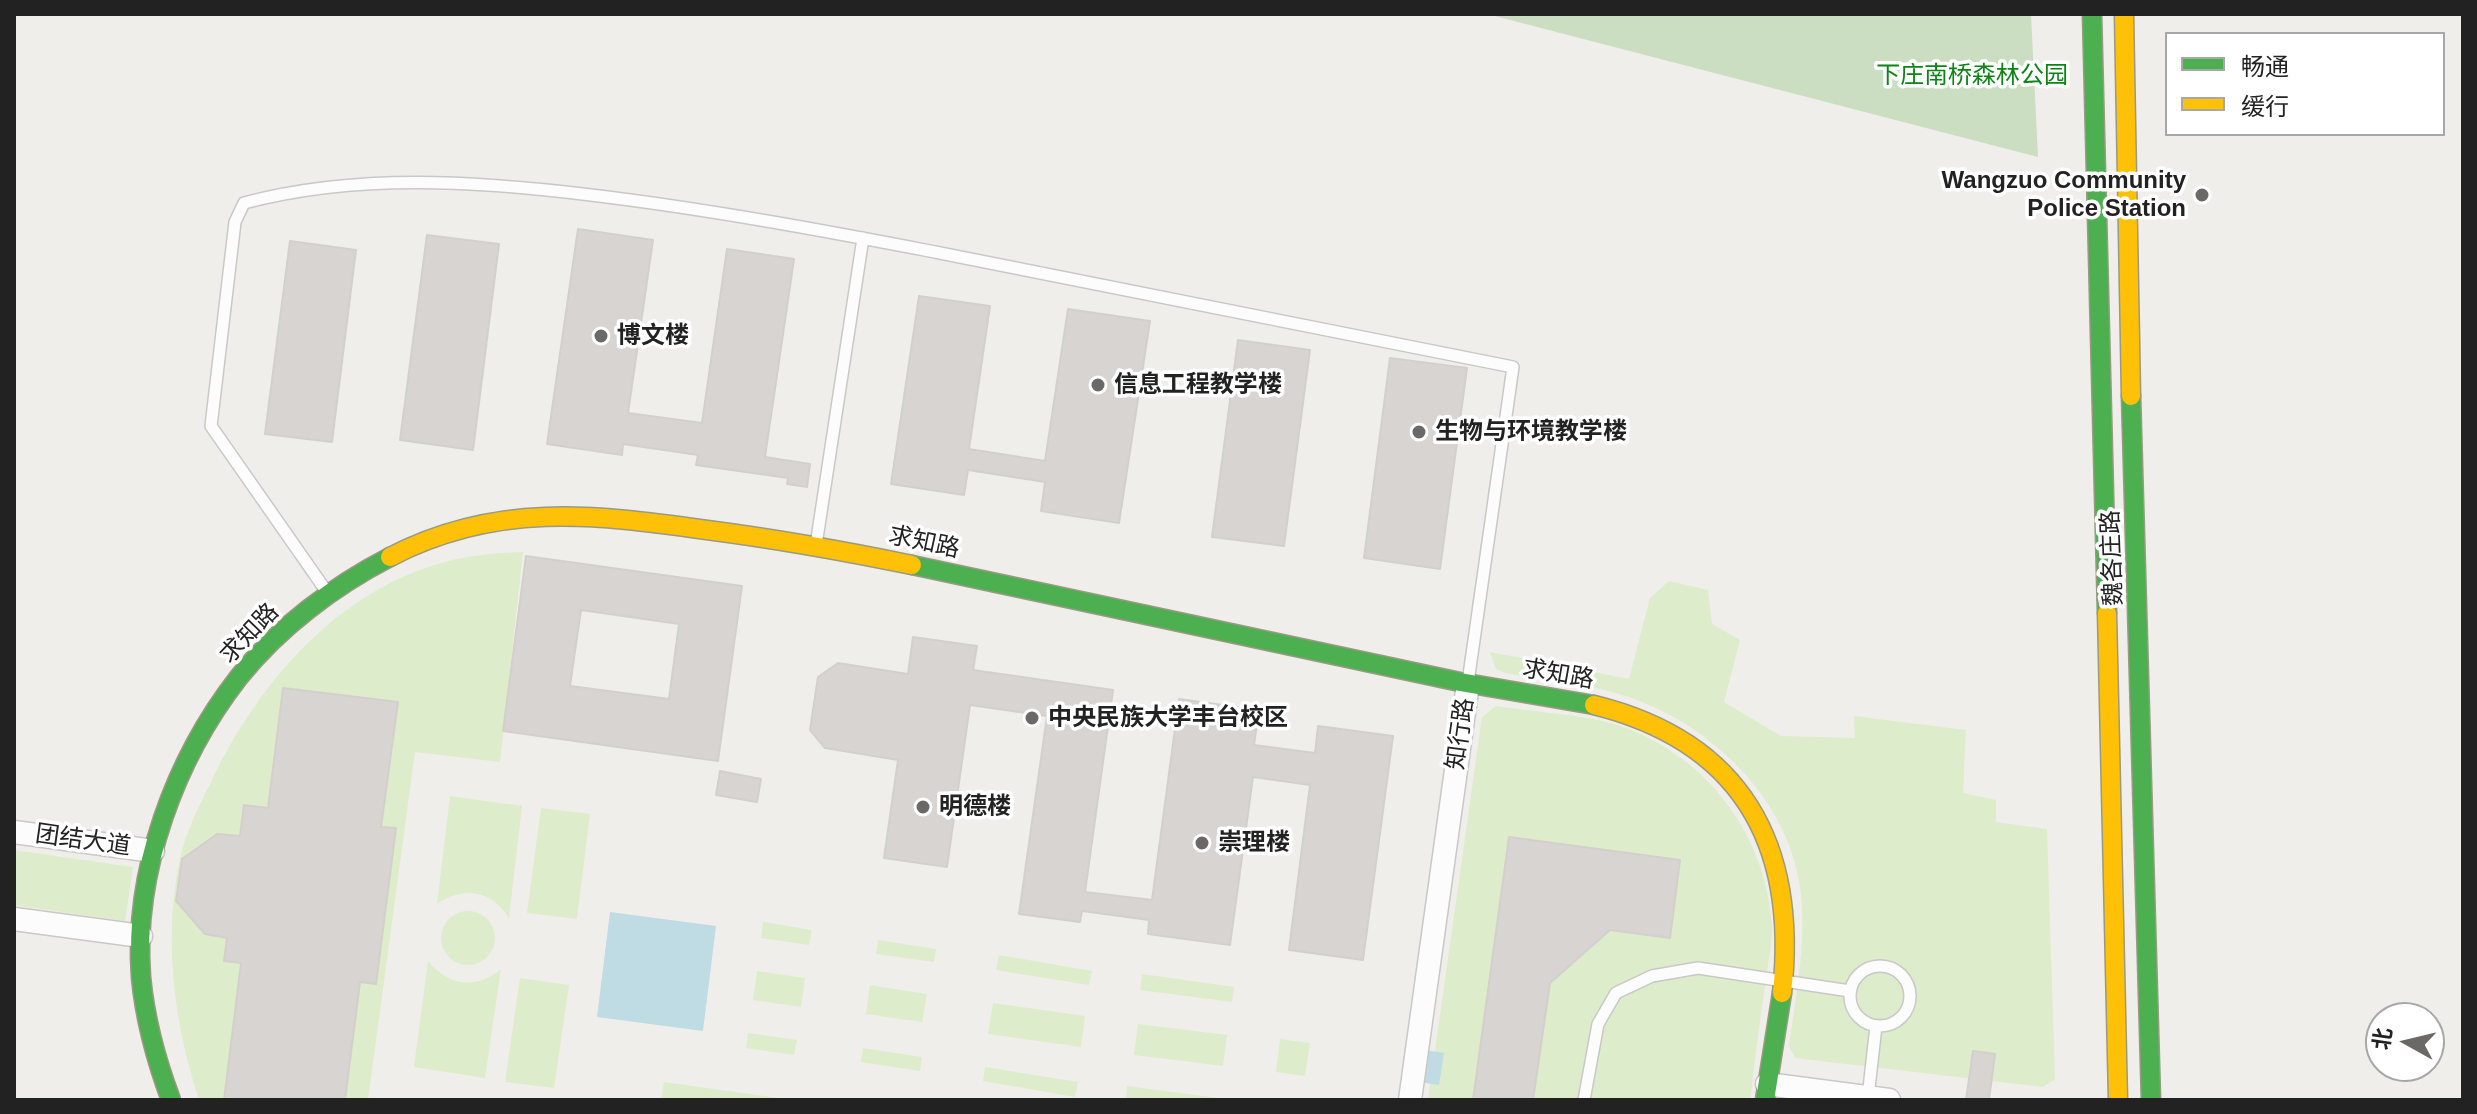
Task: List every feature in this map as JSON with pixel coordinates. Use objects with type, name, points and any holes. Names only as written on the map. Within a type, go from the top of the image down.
[{"type":"street","name":"魏各庄路","points":[[2092,14],[2118,1100]]},
{"type":"street","name":"魏各庄路","points":[[2124,14],[2151,1100]]},
{"type":"street","name":"求知路","points":[[171,1100],[157,1062],[144,1006],[141,936],[153,851],[171,794],[198,740],[242,674],[294,622],[329,595],[435,535],[491,521],[547,513],[603,516],[816,545],[1468,684],[1592,704],[1639,716],[1677,734],[1713,761],[1744,798],[1770,841],[1782,880],[1787,932],[1766,1092]]},
{"type":"street","name":"知行路","points":[[1410,1100],[1468,684]]},
{"type":"street","name":"团结大道","points":[[14,832],[153,851]]},
{"type":"street","points":[[14,919],[141,936]]},
{"type":"street","points":[[1766,1092],[1879,1099]]},
{"type":"lane","points":[[329,595],[211,426],[235,222],[244,203],[281,193],[338,185],[445,182],[541,189],[685,206],[863,238],[816,545]]},
{"type":"lane","name":"知行路","points":[[863,238],[1513,367],[1468,684]]},
{"type":"lane","points":[[1889,966],[1905,979],[1910,999],[1908,1008],[1895,1022],[1876,1026],[1866,1023],[1853,1010],[1850,991],[1860,972],[1868,967],[1889,966]]},
{"type":"lane","points":[[1584,1100],[1598,1024],[1616,993],[1652,976],[1698,968],[1850,991]]},
{"type":"lane","points":[[1876,1026],[1879,1099]]},
{"type":"green space","name":"下庄南桥森林公园","points":[[1487,14],[2031,14],[2038,157]]},
{"type":"green space","points":[[523,552],[500,762],[415,752],[368,1100],[199,1100],[177,1008],[173,976],[173,913],[185,841],[232,742],[254,708],[306,644],[370,594],[406,575],[445,562]]},
{"type":"green space","points":[[1669,581],[1708,590],[1712,624],[1740,640],[1724,702],[1781,736],[1855,738],[1854,716],[1966,730],[1963,793],[1996,800],[1996,822],[2047,829],[2055,1079],[2043,1087],[1795,1058],[1789,1046],[1801,951],[1801,894],[1794,859],[1781,826],[1762,796],[1740,768],[1713,744],[1684,723],[1652,706],[1605,690],[1496,669],[1490,652],[1629,679],[1650,598]]},
{"type":"green space","points":[[1496,706],[1603,721],[1649,738],[1703,776],[1743,828],[1767,890],[1772,924],[1750,1100],[1428,1100],[1482,717]]},
{"type":"green space","points":[[450,796],[522,806],[509,918],[494,901],[476,894],[457,895],[437,904]]},
{"type":"green space","points":[[541,808],[590,814],[577,919],[527,913]]},
{"type":"green space","points":[[14,850],[133,867],[125,921],[14,905]]},
{"type":"green space","points":[[468,911],[487,919],[495,938],[487,957],[468,965],[449,957],[441,938],[449,919]]},
{"type":"green space","points":[[763,922],[812,930],[809,945],[761,938]]},
{"type":"green space","points":[[878,940],[936,949],[934,962],[876,954]]},
{"type":"green space","points":[[999,955],[1092,971],[1089,985],[996,970]]},
{"type":"green space","points":[[428,961],[444,976],[463,982],[482,980],[501,969],[485,1078],[414,1067]]},
{"type":"green space","points":[[757,971],[805,978],[801,1007],[753,1000]]},
{"type":"green space","points":[[1142,974],[1234,987],[1232,1002],[1140,990]]},
{"type":"green space","points":[[520,978],[569,985],[554,1088],[505,1082]]},
{"type":"green space","points":[[870,985],[927,994],[922,1022],[866,1014]]},
{"type":"green space","points":[[993,1003],[1085,1016],[1081,1047],[988,1034]]},
{"type":"green space","points":[[1138,1024],[1227,1035],[1223,1066],[1134,1055]]},
{"type":"green space","points":[[748,1033],[797,1040],[794,1055],[746,1048]]},
{"type":"green space","points":[[1280,1039],[1310,1043],[1305,1076],[1276,1072]]},
{"type":"green space","points":[[863,1048],[922,1057],[920,1071],[861,1062]]},
{"type":"green space","points":[[985,1067],[1078,1082],[1075,1097],[983,1081]]},
{"type":"green space","points":[[664,1082],[793,1100],[661,1100]]},
{"type":"green space","points":[[1127,1086],[1219,1098],[1219,1100],[1126,1100]]},
{"type":"water","points":[[610,912],[716,926],[703,1031],[597,1017]]},
{"type":"water","points":[[1405,1047],[1444,1053],[1439,1085],[1401,1079]]},
{"type":"building","name":"博文楼","points":[[578,229],[653,240],[628,413],[702,423],[727,249],[794,259],[765,457],[810,464],[807,487],[787,484],[788,478],[696,465],[698,455],[623,444],[622,455],[547,444]]},
{"type":"building","points":[[427,235],[499,244],[473,450],[400,440]]},
{"type":"building","points":[[290,241],[356,250],[332,442],[265,434]]},
{"type":"building","name":"信息工程教学楼","points":[[919,296],[990,306],[969,449],[1045,461],[1068,309],[1150,321],[1119,523],[1041,511],[1045,482],[968,470],[964,495],[891,484]]},
{"type":"building","points":[[1238,340],[1310,350],[1284,546],[1212,537]]},
{"type":"building","points":[[1390,358],[1467,368],[1440,569],[1364,558]]},
{"type":"building","points":[[526,556],[742,586],[718,761],[503,731]],"holes":[[[581,610],[679,624],[669,699],[570,686]]]},
{"type":"building","points":[[913,637],[977,646],[973,670],[1113,690],[1085,892],[1152,900],[1179,699],[1259,710],[1254,745],[1315,753],[1318,726],[1393,736],[1363,960],[1289,950],[1310,785],[1253,777],[1230,945],[1148,934],[1149,920],[1082,911],[1080,922],[1019,914],[1047,716],[970,705],[947,867],[884,858],[898,760],[825,748],[810,730],[818,677],[838,663],[908,674]]},
{"type":"building","points":[[283,688],[398,702],[381,827],[396,828],[376,984],[360,982],[345,1100],[224,1100],[241,963],[224,961],[227,938],[205,934],[176,901],[182,859],[217,834],[240,836],[244,805],[268,808]]},
{"type":"building","points":[[720,771],[761,779],[757,802],[716,795]]},
{"type":"building","points":[[1509,837],[1680,860],[1670,938],[1610,930],[1550,983],[1533,1100],[1473,1100]]},
{"type":"building","points":[[1973,1051],[1995,1054],[1989,1100],[1966,1100]]},
{"type":"traffic: fast","points":[[2092,14],[2107,613]]},
{"type":"traffic: fast","points":[[2131,396],[2151,1100]]},
{"type":"traffic: fast","points":[[171,1100],[145,1009],[140,937],[152,858],[178,780],[216,709],[239,677],[272,641],[308,609],[390,557]]},
{"type":"traffic: fast","points":[[912,565],[1460,682],[1594,705]]},
{"type":"traffic: fast","points":[[1765,1100],[1782,993]]},
{"type":"traffic: slow","points":[[2124,14],[2131,396]]},
{"type":"traffic: slow","points":[[390,557],[429,539],[468,527],[507,520],[585,517],[733,534],[912,565]]},
{"type":"traffic: slow","points":[[2107,613],[2118,1100]]},
{"type":"traffic: slow","points":[[1594,705],[1646,722],[1688,745],[1723,774],[1750,808],[1769,847],[1780,891],[1785,940],[1782,993]]},
{"type":"place","name":"Wangzuo Community Police Station","points":[[2202,195]]},
{"type":"place","name":"博文楼","points":[[601,336]]},
{"type":"place","name":"信息工程教学楼","points":[[1098,385]]},
{"type":"place","name":"生物与环境教学楼","points":[[1419,432]]},
{"type":"place","name":"中央民族大学丰台校区","points":[[1032,718]]},
{"type":"place","name":"明德楼","points":[[923,807]]},
{"type":"place","name":"崇理楼","points":[[1202,843]]}]
